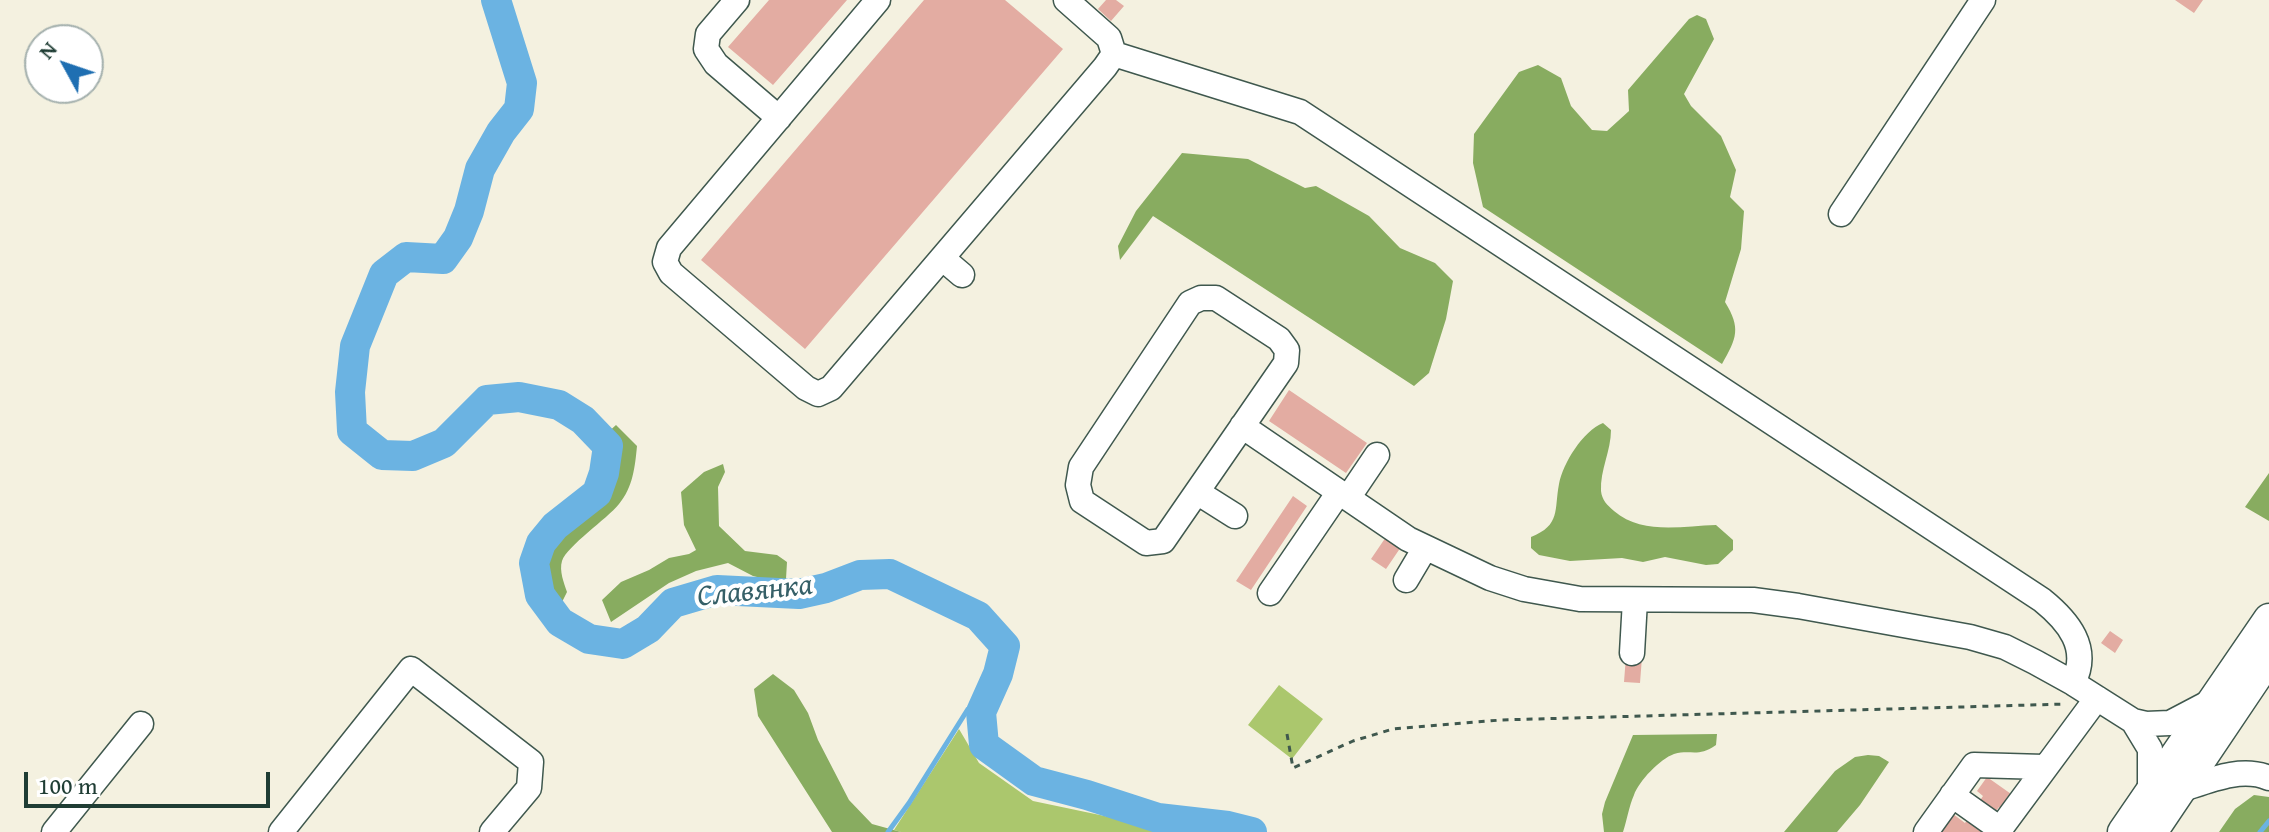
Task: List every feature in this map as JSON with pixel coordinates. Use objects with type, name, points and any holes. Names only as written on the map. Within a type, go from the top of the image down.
[{"type":"main road","points":[[2123,832],[2269,619]]},
{"type":"main road","points":[[2152,832],[2269,658]]},
{"type":"lane","points":[[737,0],[708,34],[706,49],[716,64],[779,118]]},
{"type":"lane","points":[[878,0],[669,248],[665,262],[671,273],[806,388],[818,394],[831,388],[1114,54]]},
{"type":"lane","points":[[1066,0],[1109,38],[1114,54]]},
{"type":"lane","points":[[1841,214],[1983,0]]},
{"type":"lane","points":[[1114,54],[1300,112],[2042,600],[2062,616],[2074,633],[2080,670],[2073,683]]},
{"type":"lane","points":[[942,258],[962,275]]},
{"type":"lane","points":[[1201,298],[1216,298],[1279,339],[1287,350],[1286,363],[1197,492],[1163,541],[1146,543],[1082,501],[1078,485],[1081,467],[1190,303],[1201,298]]},
{"type":"lane","points":[[1242,426],[1425,548],[1490,578],[1524,589],[1580,599],[1753,600],[1970,637],[2005,647],[2073,683],[2133,721],[2157,725],[2170,723],[2212,701]]},
{"type":"lane","points":[[1270,593],[1377,455]]},
{"type":"lane","points":[[1197,492],[1235,516]]},
{"type":"lane","points":[[1406,580],[1425,548]]},
{"type":"lane","points":[[1632,653],[1635,600]]},
{"type":"lane","points":[[281,832],[411,669],[531,762],[529,788],[492,832]]},
{"type":"lane","points":[[1952,795],[1999,831],[2097,698]]},
{"type":"lane","points":[[2133,721],[2150,749],[2150,792]]},
{"type":"lane","points":[[54,832],[141,724]]},
{"type":"lane","points":[[1926,832],[1974,765],[2044,767]]},
{"type":"lane","points":[[2180,790],[2230,775],[2265,769]]},
{"type":"path","points":[[1287,734],[1293,768],[1353,741],[1393,729],[1517,719],[2076,704],[2097,698]]},
{"type":"green space","points":[[1697,15],[1706,19],[1714,39],[1684,94],[1691,106],[1721,136],[1736,170],[1730,197],[1744,211],[1741,249],[1725,302],[1735,333],[1722,364],[1483,207],[1473,163],[1474,134],[1519,72],[1538,65],[1561,78],[1571,106],[1592,130],[1607,131],[1629,111],[1628,90],[1689,19]]},
{"type":"green space","points":[[1182,153],[1248,159],[1305,188],[1316,186],[1369,216],[1400,248],[1435,263],[1453,281],[1446,319],[1429,373],[1414,386],[1153,216],[1120,260],[1118,246],[1136,211]]},
{"type":"green space","points":[[1603,423],[1611,430],[1601,483],[1607,504],[1625,519],[1649,526],[1716,525],[1733,540],[1733,550],[1718,564],[1706,565],[1665,557],[1643,562],[1622,558],[1570,561],[1539,555],[1531,548],[1531,537],[1552,522],[1561,476],[1569,458],[1581,440]]},
{"type":"green space","points":[[616,425],[637,446],[630,484],[619,504],[565,555],[561,569],[567,592],[561,604],[547,594],[542,564],[557,534],[590,512],[611,482],[616,449],[605,435]]},
{"type":"green space","points":[[723,464],[725,472],[718,487],[719,526],[745,551],[777,555],[787,562],[786,579],[773,581],[753,576],[728,563],[696,571],[669,583],[611,622],[602,600],[621,582],[669,558],[696,550],[684,525],[681,492],[704,472]]},
{"type":"green space","points":[[2269,473],[2269,521],[2245,507]]},
{"type":"green space","points":[[773,674],[794,690],[808,713],[818,740],[849,800],[872,824],[901,832],[832,832],[758,716],[754,689]]},
{"type":"green space","points":[[1279,685],[1323,719],[1292,759],[1248,725]]},
{"type":"green space","points":[[959,729],[979,763],[1033,801],[1181,832],[894,830]]},
{"type":"green space","points":[[1717,734],[1716,745],[1709,749],[1674,754],[1657,765],[1637,789],[1623,832],[1604,832],[1602,814],[1605,802],[1633,735]]},
{"type":"green space","points":[[1879,756],[1889,762],[1837,832],[1784,832],[1835,771],[1855,757]]},
{"type":"green space","points":[[2254,795],[2269,797],[2269,832],[2219,832],[2235,809]]},
{"type":"building","points":[[769,0],[847,0],[773,85],[728,47]]},
{"type":"building","points":[[924,0],[1005,0],[1063,49],[805,349],[701,260]]},
{"type":"building","points":[[1106,0],[1116,0],[1124,6],[1111,21],[1098,9]]},
{"type":"building","points":[[2175,0],[2203,0],[2194,13]]},
{"type":"building","points":[[1289,390],[1367,443],[1346,473],[1269,421]]},
{"type":"building","points":[[1293,496],[1307,506],[1251,590],[1236,581]]},
{"type":"building","points":[[1388,534],[1403,544],[1386,569],[1371,559]]},
{"type":"building","points":[[2110,631],[2123,640],[2115,653],[2101,643]]},
{"type":"building","points":[[1626,656],[1642,657],[1640,683],[1624,682]]},
{"type":"building","points":[[1987,777],[2014,796],[2005,811],[1999,807],[1981,832],[1941,832],[1953,814],[1965,823],[1983,796],[1977,791]]},
{"type":"waterway","name":"Славянка","points":[[496,0],[522,83],[519,109],[501,132],[480,169],[458,238],[443,259],[406,257],[384,274],[355,346],[350,392],[352,431],[382,455],[413,456],[444,443],[487,400],[519,397],[559,405],[583,420],[608,446],[597,493],[555,526],[541,543],[534,563],[540,595],[560,622],[589,639],[623,644],[648,629],[673,603],[717,590],[799,594],[860,575],[890,574],[978,616],[1005,646],[998,674],[981,712],[984,745],[1034,781],[1158,818],[1252,832]]},
{"type":"waterway","points":[[888,832],[968,709],[986,702]]},
{"type":"waterway","points":[[2260,832],[2269,821]]}]
